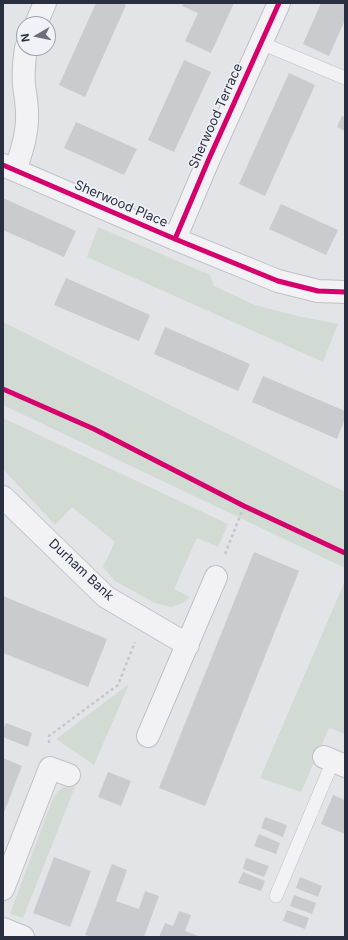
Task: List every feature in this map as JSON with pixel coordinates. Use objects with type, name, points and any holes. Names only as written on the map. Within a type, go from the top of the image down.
[{"type":"street","points":[[39,16],[45,3]]},
{"type":"street","name":"Sherwood Terrace","points":[[175,239],[208,161],[279,3]]},
{"type":"street","points":[[9,167],[22,151],[26,134],[27,113],[23,67],[25,56]]},
{"type":"street","name":"Sherwood Place","points":[[9,167],[175,239],[278,281],[318,291],[345,292]]},
{"type":"street","name":"Durham Bank","points":[[3,496],[106,597],[188,645]]},
{"type":"street","points":[[148,736],[216,577]]},
{"type":"street","points":[[3,889],[59,772]]},
{"type":"street","points":[[3,929],[23,937]]},
{"type":"lane","points":[[261,43],[345,78]]},
{"type":"lane","points":[[276,896],[334,761]]},
{"type":"path","points":[[237,502],[251,509]]},
{"type":"path","points":[[216,577],[244,506]]},
{"type":"path","points":[[59,772],[49,736],[118,685],[144,620]]},
{"type":"shaded area","points":[[98,227],[210,275],[214,286],[255,305],[338,324],[323,362],[87,257]]},
{"type":"shaded area","points":[[3,322],[345,492],[345,568],[3,405]]},
{"type":"shaded area","points":[[3,418],[228,524],[218,547],[197,538],[174,589],[190,597],[183,603],[171,607],[155,603],[115,581],[103,567],[115,542],[72,507],[55,525],[3,469]]},
{"type":"shaded area","points":[[345,581],[345,734],[329,728],[301,792],[260,778]]},
{"type":"shaded area","points":[[129,684],[94,765],[56,739]]},
{"type":"shaded area","points":[[66,786],[75,787],[23,918],[10,914],[53,798],[58,791]]},
{"type":"building","points":[[96,3],[121,3],[126,5],[85,97],[59,85]]},
{"type":"building","points":[[183,3],[234,3],[211,53],[185,41],[198,13],[182,6]]},
{"type":"building","points":[[321,3],[345,3],[345,20],[329,56],[303,44]]},
{"type":"building","points":[[184,60],[211,72],[174,152],[148,140]]},
{"type":"building","points":[[289,73],[315,85],[265,196],[239,184]]},
{"type":"building","points":[[342,116],[345,117],[345,131],[337,127]]},
{"type":"building","points":[[76,122],[137,149],[124,175],[64,148]]},
{"type":"building","points":[[3,198],[76,231],[64,257],[3,230]]},
{"type":"building","points":[[281,204],[338,230],[326,255],[269,229]]},
{"type":"building","points":[[66,278],[150,315],[139,341],[54,305]]},
{"type":"building","points":[[165,327],[250,364],[238,391],[154,354]]},
{"type":"building","points":[[263,376],[345,411],[345,419],[337,439],[252,402]]},
{"type":"building","points":[[254,552],[299,571],[205,806],[159,788]]},
{"type":"building","points":[[3,596],[107,639],[88,687],[3,653]]},
{"type":"building","points":[[6,723],[32,733],[28,747],[3,737],[3,730]]},
{"type":"building","points":[[3,758],[22,766],[3,815]]},
{"type":"building","points":[[108,772],[131,781],[121,806],[98,797]]},
{"type":"building","points":[[333,795],[345,800],[345,834],[321,824]]},
{"type":"building","points":[[265,817],[287,825],[283,837],[261,828]]},
{"type":"building","points":[[259,834],[280,843],[276,854],[254,846]]},
{"type":"building","points":[[54,857],[91,871],[70,927],[33,913]]},
{"type":"building","points":[[246,858],[269,866],[264,877],[243,869]]},
{"type":"building","points":[[112,864],[127,870],[116,901],[139,909],[145,891],[159,896],[144,937],[91,937],[85,935]]},
{"type":"building","points":[[243,872],[265,881],[261,891],[238,883]]},
{"type":"building","points":[[300,877],[322,886],[318,897],[296,888]]},
{"type":"building","points":[[294,895],[316,903],[312,914],[290,906]]},
{"type":"building","points":[[287,910],[309,918],[305,929],[283,921]]},
{"type":"building","points":[[179,911],[191,915],[185,931],[201,937],[159,937],[165,923],[173,926]]},
{"type":"cycle path","points":[[175,239],[208,161],[279,3]]},
{"type":"cycle path","points":[[3,165],[175,239],[278,281],[318,291],[345,292]]},
{"type":"cycle path","points":[[3,389],[94,429],[244,506],[345,553]]}]
